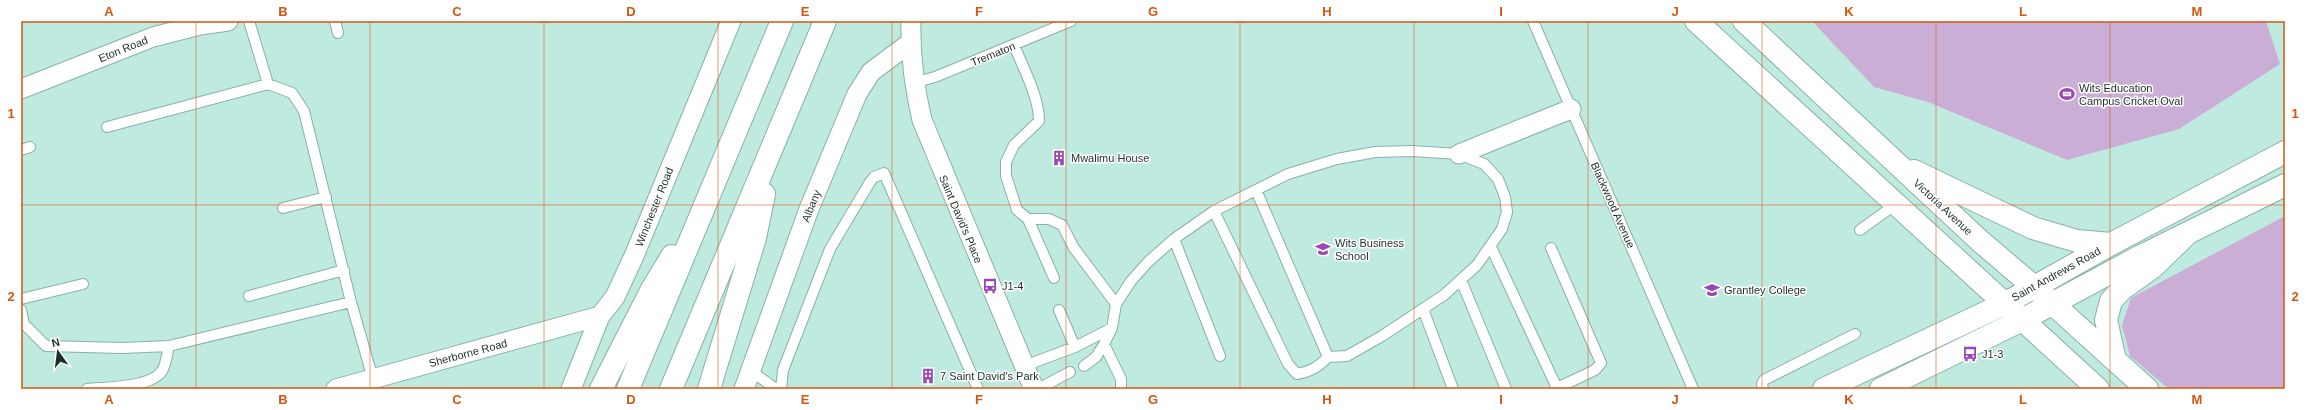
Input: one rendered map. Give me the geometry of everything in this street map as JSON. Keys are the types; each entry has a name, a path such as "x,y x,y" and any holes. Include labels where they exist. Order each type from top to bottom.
{"main road":[{"path":"628,389 782,21"},
{"path":"671,389 769,159 825,21"},
{"path":"1696,21 2098,389"},
{"name":"Victoria Avenue","path":"1744,21 1794,66 1891,160 2147,389"},
{"name":"Saint Andrews Road","path":"1824,389 2004,304 2033,286 2285,152"},
{"path":"709,389 755,238 762,210 769,159"},
{"path":"1891,160 2033,228 2077,241 2111,244"},
{"path":"1881,389 2022,320 2139,257 2185,236 2285,185"},
{"path":"601,389 651,291 672,256 701,215"},
{"path":"2115,360 2106,320 2111,301 2122,289 2153,267 2185,236"}],"street":[{"name":"Eton Road","path":"21,90 153,37 180,29 228,21"},
{"name":"Winchester Road","path":"571,389 600,316 623,282 731,21"},
{"name":"Saint David's Place","path":"911,21 910,44 913,83 922,120 933,152 1034,389"},
{"name":"Albany","path":"744,389 809,209 858,94 871,72 910,44"},
{"path":"1459,154 1571,109"},
{"name":"Sherborne Road","path":"336,389 600,316"}],"lane":[{"path":"249,21 268,84"},
{"path":"335,21 338,33"},
{"name":"Trematon","path":"913,83 935,77 1071,21"},
{"name":"Blackwood Avenue","path":"1533,21 1693,389"},
{"path":"1014,45 1039,112 1039,121 1014,145 1006,162 1006,176 1017,210 1028,219 1054,278"},
{"path":"107,127 268,84 292,93 304,111 373,379"},
{"path":"1084,366 1096,357 1104,344 1112,328 1116,304 1148,262 1174,239 1214,211 1288,174 1337,159 1375,152 1411,151 1459,154 1484,164 1498,179 1505,197 1507,212 1502,229 1478,265 1444,295 1347,356 1328,357 1320,365 1303,373 1297,374 1288,364 1214,211"},
{"path":"780,389 783,370 830,249 870,182 874,177 884,174 978,389"},
{"path":"1256,190 1328,357"},
{"path":"283,208 326,197"},
{"path":"1860,230 1896,204"},
{"path":"1028,219 1049,219 1062,225 1074,248 1116,304"},
{"path":"1174,239 1220,356"},
{"path":"1491,247 1556,388 1595,370 1602,363 1551,248"},
{"path":"249,296 344,270"},
{"path":"1461,280 1506,389"},
{"path":"21,299 83,284"},
{"path":"21,310 24,324 46,346 122,348 169,346 352,302"},
{"path":"1423,309 1453,389"},
{"path":"1058,310 1075,347"},
{"path":"1024,366 1075,347 1112,328"},
{"path":"1763,389 1762,384 1764,380 1856,334"},
{"path":"1104,344 1121,379 1121,389"},
{"path":"87,389 142,383 155,378 163,369 169,346"},
{"path":"751,371 776,389"},
{"path":"1038,389 1070,372"}],"shaded area":[{"name":"Wits Education Campus Cricket Oval","path":"1812,21 2266,21 2280,64 2179,129 2067,160 1928,102 1874,87"},
{"path":"2285,216 2285,389 2169,389 2130,356 2122,325 2131,298"}],"place":[{"name":"Wits Education Campus Cricket Oval","path":"2067,94"},
{"name":"Mwalimu House","path":"1059,158"},
{"name":"Wits Business School","path":"1323,249"},
{"name":"J1-4","path":"990,286"},
{"name":"Grantley College","path":"1712,290"},
{"name":"J1-3","path":"1970,354"},
{"name":"7 Saint David's Park","path":"928,376"}]}
